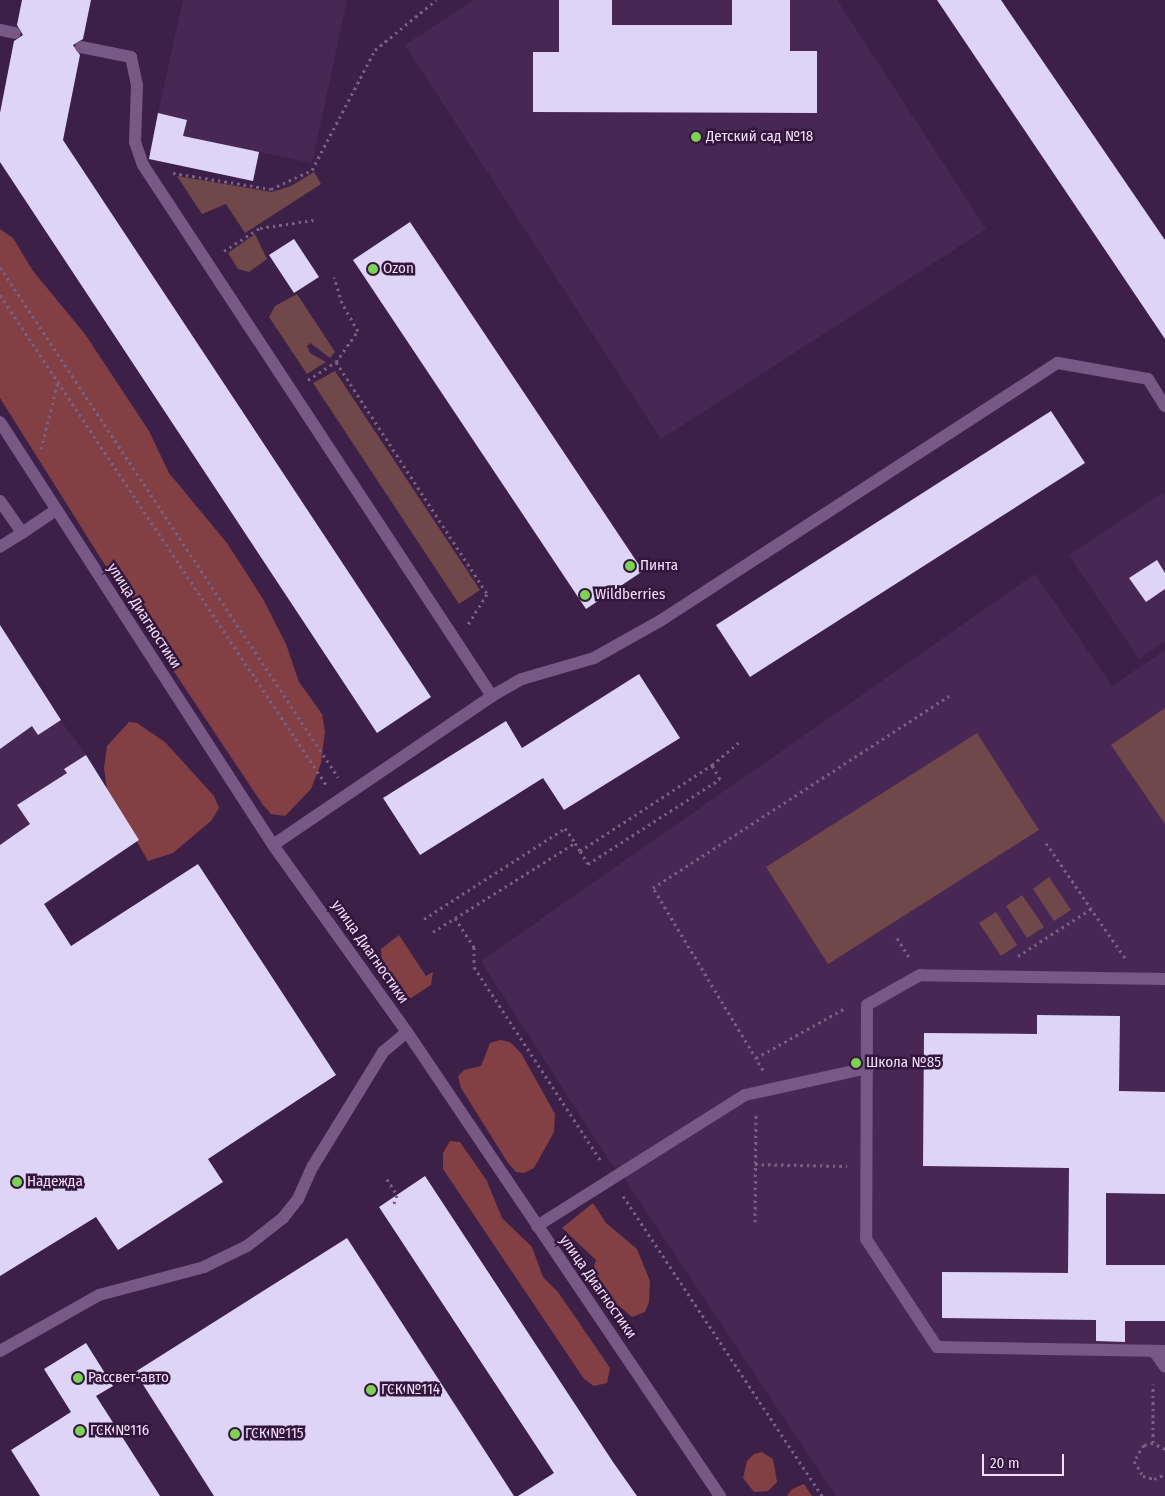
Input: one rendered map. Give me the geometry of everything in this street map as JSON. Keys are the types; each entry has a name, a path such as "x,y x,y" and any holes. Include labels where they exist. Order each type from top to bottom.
{"street":[{"path":"0,30 16,33"},
{"path":"81,47 131,57 137,85 135,142 148,172 492,696"},
{"path":"273,845 350,795 492,696 522,679 594,658 660,622 1058,363 1148,379 1165,406"},
{"name":"улица Диагностики","path":"0,422 273,845 407,1032 720,1496"},
{"path":"0,501 22,533"},
{"path":"0,547 56,510"},
{"path":"1165,979 920,975 867,1006 866,1166 866,1239 936,1347 1159,1351 1165,1367"},
{"path":"0,1351 99,1295 204,1267 247,1246 283,1218 298,1200 313,1166 383,1052 407,1032"},
{"path":"537,1226 613,1180 745,1095 868,1068"}],"path":[{"path":"148,172 176,173 259,189 281,187 295,180 316,164 374,50 436,0"},
{"path":"206,262 260,228 313,220"},
{"path":"0,267 350,795"},
{"path":"291,391 336,362 358,331 342,303 334,277"},
{"path":"0,295 338,803"},
{"path":"336,362 487,594 457,644"},
{"path":"35,477 58,382"},
{"path":"773,1088 652,888 949,696"},
{"path":"580,851 712,765 742,740"},
{"path":"424,919 565,828 588,864 720,779 712,765"},
{"path":"433,932 575,843"},
{"path":"1046,843 1138,978"},
{"path":"988,976 1091,909"},
{"path":"455,918 474,947 474,967 822,1496"},
{"path":"756,1058 854,1003 867,1006"},
{"path":"755,1222 756,1092"},
{"path":"755,1164 866,1166"},
{"path":"387,1179 396,1195 393,1206"},
{"path":"1153,1444 1159,1351"},
{"path":"1165,1449 1153,1444 1139,1450 1135,1466 1148,1479 1165,1474"}],"shaded area":[{"path":"183,0 347,0 312,163 260,152 253,181 148,159"},
{"name":"Детский сад №18","path":"474,0 837,0 986,229 661,439 405,45"},
{"path":"314,172 321,184 245,233 226,204 202,214 177,176 272,192 291,186"},
{"path":"0,229 13,238 33,271 85,334 149,431 169,473 227,543 263,599 286,644 299,682 322,714 325,731 321,763 311,789 285,816 271,814 263,805 139,619 0,398"},
{"path":"255,234 267,259 249,272 238,269 228,253"},
{"path":"297,294 335,352 330,358 310,343 307,346 310,353 326,362 307,374 269,317 275,306"},
{"path":"335,371 480,590 459,604 313,383"},
{"path":"1162,493 1165,497 1165,641 1139,659 1069,555"},
{"name":"Школа №85","path":"1035,574 1112,686 1165,650 1165,1496 836,1496 622,1175 612,1165 481,961"},
{"path":"0,638 86,755 139,840 0,936"},
{"path":"1165,708 1165,824 1111,745"},
{"path":"129,722 137,723 165,742 214,796 219,808 211,821 173,853 148,861 107,790 104,768 107,746"},
{"path":"977,733 1039,830 828,964 766,867"},
{"path":"1049,877 1071,910 1054,921 1033,889"},
{"path":"1022,895 1044,927 1027,938 1006,906"},
{"path":"996,912 1017,945 1001,956 979,923"},
{"path":"399,935 426,976 433,972 431,985 411,998 399,992 382,970 381,949"},
{"path":"500,1040 510,1042 521,1053 555,1114 554,1132 534,1168 524,1173 516,1172 508,1163 461,1088 458,1076 464,1070 481,1066 490,1043"},
{"path":"450,1141 460,1142 487,1181 502,1218 532,1247 543,1277 558,1292 610,1368 607,1383 594,1386 584,1379 443,1169 443,1153"},
{"path":"593,1203 606,1223 637,1249 650,1281 649,1302 645,1312 632,1317 594,1285 590,1279 596,1260 562,1228"},
{"path":"762,1452 773,1459 777,1482 768,1491 754,1492 743,1478 747,1461 754,1454"},
{"path":"804,1484 812,1496 787,1496 792,1489"}],"building":[{"path":"22,0 91,0 83,39 73,45 80,55 63,140 431,697 377,733 0,162 0,113 14,41 23,35 17,25"},
{"path":"559,0 612,0 612,25 732,25 732,0 790,0 790,51 817,51 817,113 533,112 533,52 559,52"},
{"path":"937,0 1001,0 1165,240 1165,339"},
{"path":"158,113 187,120 183,136 259,152 253,181 149,159"},
{"path":"410,222 643,571 586,609 353,260"},
{"path":"294,239 319,277 294,293 269,255"},
{"path":"1051,411 1085,463 750,677 716,625"},
{"path":"1157,560 1165,573 1165,589 1146,602 1129,578"},
{"path":"0,625 61,720 38,735 32,726 0,749"},
{"path":"639,674 680,738 564,810 543,778 420,855 383,798 506,721 522,748"},
{"path":"86,755 139,840 44,904 71,946 198,864 336,1075 208,1159 223,1182 118,1250 96,1217 0,1276 0,845 30,824 17,805 67,773 64,769"},
{"path":"1037,1015 1120,1016 1119,1091 1165,1092 1165,1194 1106,1193 1106,1265 1165,1265 1165,1321 1125,1321 1125,1342 1096,1341 1096,1320 942,1318 942,1272 1068,1273 1069,1168 923,1166 924,1033 1037,1034"},
{"path":"425,1176 637,1496 518,1496 554,1473 379,1207"},
{"path":"347,1238 514,1496 214,1496 135,1372"},
{"name":"ГСК №116","path":"86,1343 113,1386 96,1396 160,1496 40,1496 11,1450 71,1412 44,1369"}],"place":[{"name":"Детский сад №18","path":"696,137"},
{"name":"Ozon","path":"373,269"},
{"name":"Пинта","path":"630,566"},
{"name":"Wildberries","path":"585,595"},
{"name":"Школа №85","path":"856,1063"},
{"name":"Надежда","path":"17,1182"},
{"name":"Рассвет-авто","path":"78,1378"},
{"name":"ГСК №114","path":"371,1390"},
{"name":"ГСК №116","path":"80,1431"},
{"name":"ГСК №115","path":"235,1434"}]}
